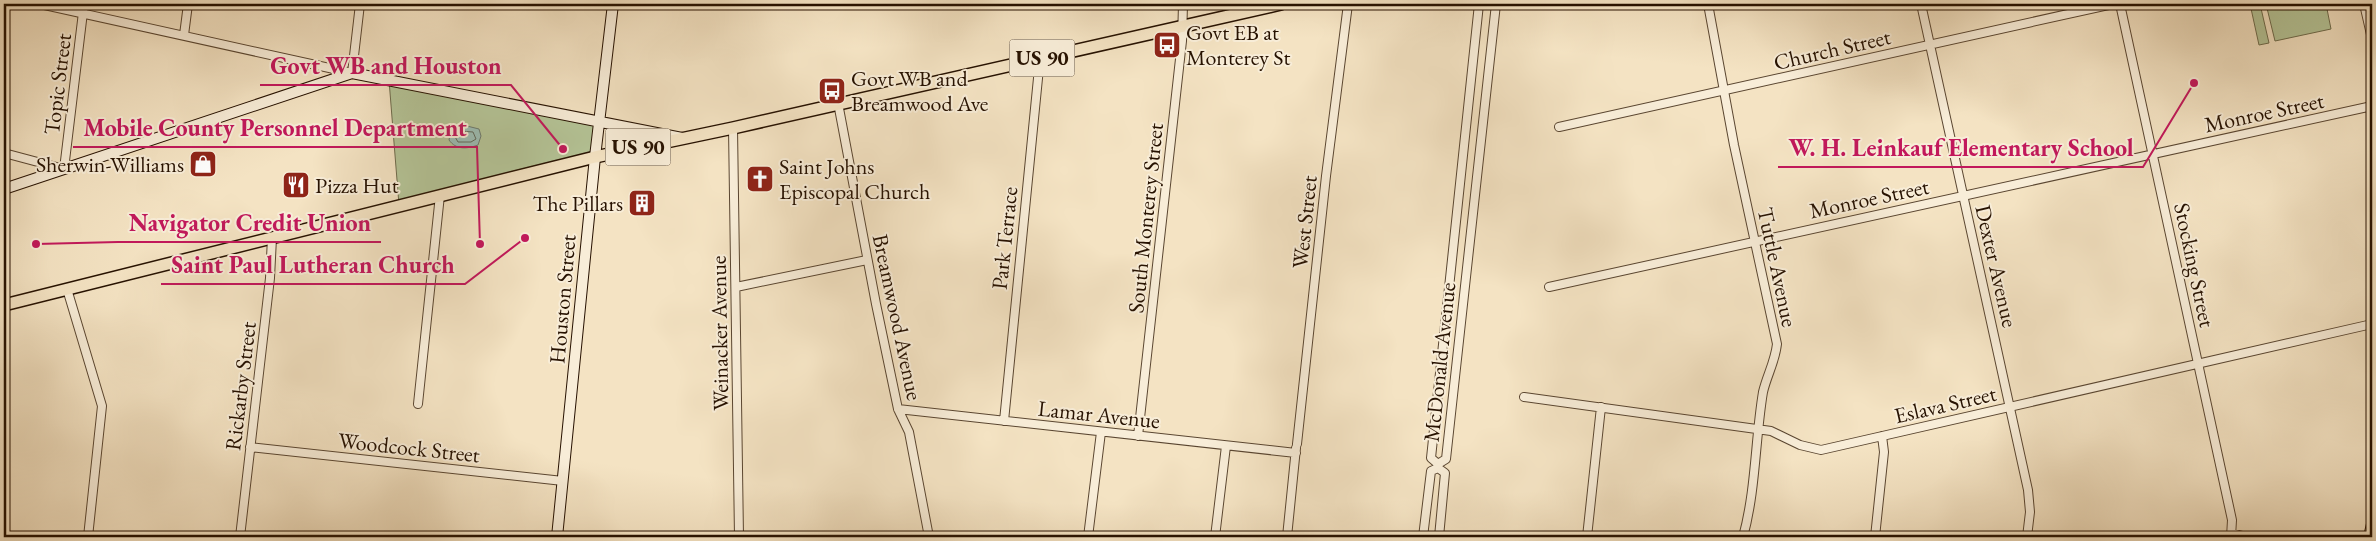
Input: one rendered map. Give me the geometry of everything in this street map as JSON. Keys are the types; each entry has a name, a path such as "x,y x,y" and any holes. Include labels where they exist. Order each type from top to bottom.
{"main road":[{"name":"US 90","path":"4,305 595,157 733,128 1281,4"}],"street":[{"path":"40,4 352,73 682,138"},
{"name":"Topic Street","path":"64,169 84,4"},
{"path":"184,35 188,4"},
{"path":"352,73 360,4"},
{"name":"Houston Street","path":"557,537 595,157 613,4"},
{"name":"South Monterey Street","path":"1138,436 1182,41 1183,4"},
{"name":"West Street","path":"1287,537 1326,176 1348,4"},
{"name":"McDonald Avenue","path":"1479,4 1431,458 1438,464 1446,459 1496,4"},
{"name":"Tuttle Avenue","path":"1708,4 1754,241 1777,344 1775,361 1763,392 1750,513 1743,537"},
{"name":"Dexter Avenue","path":"1921,4 2030,498 2026,537"},
{"name":"Church Street","path":"1559,127 2113,4"},
{"name":"Stocking Street","path":"2120,4 2232,520 2231,535"},
{"path":"2364,4 2372,39"},
{"name":"Park Terrace","path":"1004,421 1040,58"},
{"path":"4,189 352,73"},
{"name":"Breamwood Avenue","path":"838,104 867,260 898,409 909,432 929,537"},
{"name":"Monroe Street","path":"1549,287 2372,106"},
{"name":"Weinacker Avenue","path":"733,128 739,537"},
{"path":"4,153 64,169"},
{"path":"418,404 440,195"},
{"name":"Rickarby Street","path":"240,537 269,288 272,238"},
{"path":"736,287 867,260"},
{"path":"66,290 102,406 88,537"},
{"name":"Eslava Street","path":"1524,397 1771,431 1806,447 1821,450 2372,324"},
{"path":"1587,537 1601,407"},
{"name":"Lamar Avenue","path":"898,409 1226,446 1296,448"},
{"path":"1088,537 1101,432"},
{"path":"1874,537 1884,452 1882,436"},
{"path":"1216,537 1226,446"},
{"name":"Woodcock Street","path":"250,447 563,481"},
{"name":"McDonald Avenue","path":"1423,537 1431,471 1438,468 1445,473 1439,537"},
{"path":"2369,537 2372,524"},
{"path":"2231,535 2246,537"}],"green space":[{"path":"2250,4 2260,4 2269,43 2259,45"},
{"path":"2266,4 2326,4 2331,29 2275,41"},
{"path":"389,80 600,122 595,157 399,205"}],"water":[{"path":"467,126 479,129 481,136 478,145 462,148 455,146 449,140 451,130"}],"place":[{"name":"Govt EB at Monterey St","path":"1167,45"},
{"name":"W. H. Leinkauf Elementary School","path":"2194,83"},
{"name":"Govt WB and Breamwood Ave","path":"832,91"},
{"name":"Govt WB and Houston","path":"563,149"},
{"name":"Sherwin-Williams","path":"203,164"},
{"name":"Saint Johns Episcopal Church","path":"760,179"},
{"name":"Pizza Hut","path":"296,185"},
{"name":"The Pillars","path":"642,203"},
{"name":"Saint Paul Lutheran Church","path":"525,238"},
{"name":"Navigator Credit Union","path":"36,244"},
{"name":"Mobile County Personnel Department","path":"480,244"}]}
